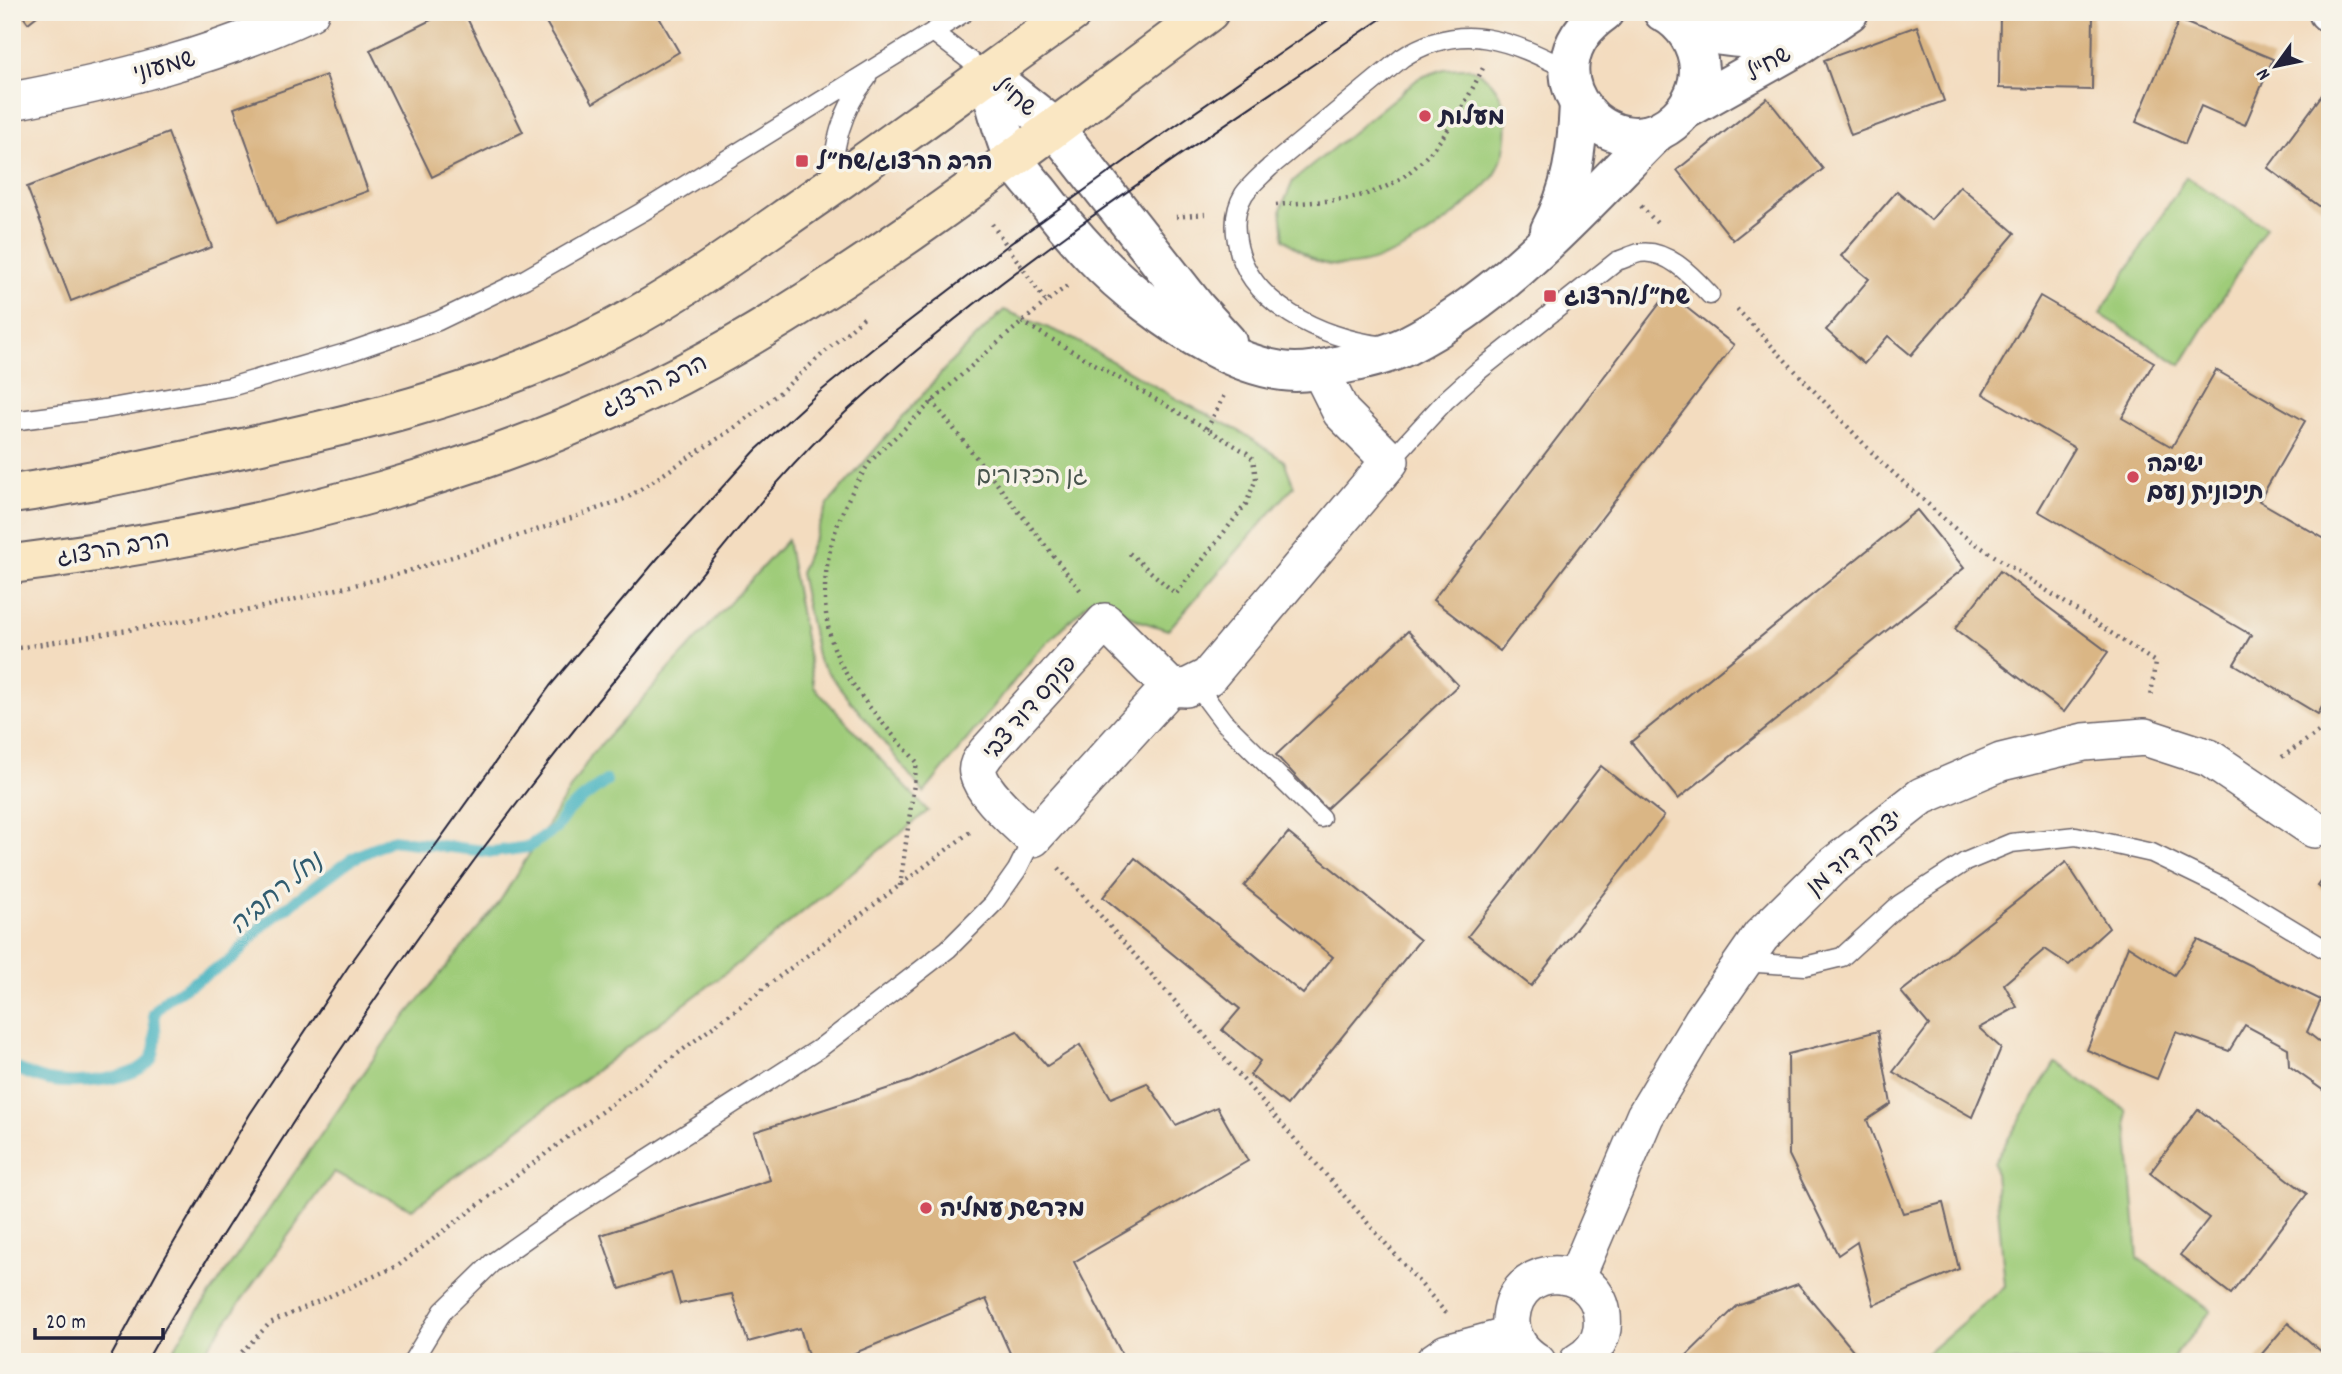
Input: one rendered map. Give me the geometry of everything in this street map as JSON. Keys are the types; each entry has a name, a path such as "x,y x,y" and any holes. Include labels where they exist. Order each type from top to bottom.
{"main road":[{"path":"12,494 236,450 365,420 457,395 538,364 662,302 830,188 1073,12"},
{"name":"הרב הרצוג","path":"12,564 137,545 303,511 428,477 529,442 658,385 733,346 817,295 1013,157 1209,12"}],"street":[{"name":"שמעוני","path":"12,101 133,74 202,55 270,31 310,12"},
{"name":"שח\"ל","path":"1538,251 1554,223 1572,175 1576,156 1571,52 1578,36 1590,22 1604,12"},
{"name":"שח\"ל","path":"987,74 1013,157 1097,263 1124,286 1197,338 1236,373 1320,370 1404,347 1473,304 1510,277 1672,120 1795,48 1847,12"},
{"name":"שח\"ל","path":"1673,20 1739,40 1776,36 1810,27 1847,12"},
{"path":"1574,87 1597,123 1622,134 1640,135 1672,120 1694,94 1699,68 1693,43 1673,20"},
{"name":"שח\"ל","path":"987,74 1054,127 1197,309 1236,373"},
{"path":"1045,851 1183,686 1208,677 1390,461 1341,412 1320,370"},
{"path":"1105,622 1183,686"},
{"name":"פנקס דוד צבי","path":"1045,851 992,797 978,772 979,762 1105,622"},
{"name":"יצחק דוד מן","path":"1576,1278 1646,1116 1702,1021 1742,962 1761,936 1830,868 1922,796 2001,762 2084,742 2145,737 2209,758 2314,829"},
{"path":"1529,1355 1511,1319 1514,1303 1522,1289 1544,1276 1560,1274 1576,1278 1592,1290 1600,1303 1603,1319 1601,1335 1591,1358"},
{"path":"1434,1362 1447,1353 1475,1346 1529,1355"}],"lane":[{"path":"12,421 105,409 230,387 349,352 438,321 525,279 642,212 965,12"},
{"path":"933,32 987,74"},
{"path":"1404,347 1358,342 1335,335 1309,324 1271,298 1255,282 1243,264 1238,247 1235,228 1243,195 1270,167 1402,58 1424,45 1450,38 1482,37 1513,44 1574,87"},
{"path":"830,188 837,135 844,113 873,70"},
{"path":"1390,461 1476,373 1617,261 1640,253 1653,253 1688,273 1710,295"},
{"path":"1183,686 1321,818"},
{"path":"1742,962 1805,966 1842,957 1900,904 1965,862 2011,844 2076,836 2152,853 2224,888 2330,952"},
{"path":"412,1362 443,1311 492,1264 560,1215 820,1048 948,949 993,904 1017,870 1045,851"}],"path":[{"path":"1269,206 1363,195 1390,184 1425,160 1462,109 1488,57"},
{"path":"1641,206 1660,226"},
{"path":"900,886 917,762 889,731 846,674 831,639 824,594 827,558 840,514 867,466 932,401 1045,302"},
{"path":"1736,307 1878,460 1961,534 2155,662 2145,737"},
{"path":"12,649 250,610 396,575 627,498 737,426 779,393 871,310"},
{"path":"1022,322 1207,429 1253,459 1256,479 1246,504 1176,594 1128,552"},
{"path":"1207,429 1236,373"},
{"path":"932,401 1105,622"},
{"path":"2244,782 2330,723"},
{"path":"232,1362 270,1324 399,1265 976,828"},
{"path":"1045,851 1475,1346"}],"green space":[{"path":"1444,69 1475,70 1497,90 1503,102 1506,116 1505,145 1496,173 1488,183 1430,233 1390,255 1370,262 1350,265 1324,264 1305,255 1284,239 1281,209 1293,181 1419,78"},
{"path":"2186,177 2266,227 2181,365 2100,314"},
{"name":"גן הכדורים","path":"1004,310 1068,336 1179,400 1243,433 1284,461 1294,486 1168,630 1140,621 1094,597 1035,655 924,793 818,660 800,573 828,504 949,364"},
{"path":"787,540 814,687 928,811 743,960 412,1209 334,1172 197,1362 167,1362 184,1332 388,1038 498,904 592,754"},
{"path":"2055,1063 2126,1110 2138,1258 2211,1311 2170,1362 1917,1362 2005,1286 1994,1162"}],"building":[{"path":"20,12 42,12 28,23"},
{"path":"447,12 464,12 523,132 432,177 370,50"},
{"path":"540,12 656,12 679,52 593,103"},
{"path":"2000,12 2093,12 2092,90 1999,88"},
{"path":"2179,20 2273,59 2245,125 2201,106 2185,144 2136,122"},
{"path":"1917,26 1944,101 1851,135 1824,60"},
{"path":"326,75 368,191 276,224 234,108"},
{"path":"2322,95 2330,101 2330,214 2268,168"},
{"path":"1767,98 1823,169 1733,240 1677,170"},
{"path":"168,133 212,247 71,301 27,187"},
{"path":"1960,186 2015,233 1911,355 1888,336 1864,364 1826,330 1869,279 1841,256 1897,191 1931,220"},
{"path":"1668,293 1734,345 1500,651 1433,600"},
{"path":"2040,296 2154,362 2122,418 2172,447 2216,370 2305,421 2259,501 2330,542 2330,693 2318,714 2234,664 2251,635 2038,511 2075,448 1983,394"},
{"path":"1917,510 1964,568 1678,799 1631,742"},
{"path":"2000,571 2108,652 2064,712 1955,629"},
{"path":"1408,631 1458,685 1326,809 1276,755"},
{"path":"1601,766 1664,816 1531,986 1468,936"},
{"path":"1288,833 1420,940 1287,1105 1250,1075 1260,1061 1222,1030 1240,1009 1103,897 1135,858 1303,994 1333,957 1244,886"},
{"path":"2066,862 2109,928 2069,965 2045,949 2004,984 2017,1007 1979,1028 2001,1048 1972,1117 1893,1072 1929,1025 1901,992"},
{"path":"2330,870 2330,895 2318,886"},
{"path":"2198,940 2321,1000 2307,1032 2330,1050 2330,1089 2327,1093 2289,1066 2288,1048 2245,1025 2229,1051 2176,1032 2157,1079 2087,1050 2128,946 2174,975"},
{"name":"מדרשת עמליה","path":"1017,1031 1047,1066 1080,1045 1111,1098 1147,1083 1176,1125 1217,1107 1248,1161 1074,1262 1126,1362 1014,1362 986,1299 833,1362 810,1362 800,1328 748,1342 732,1294 680,1304 671,1272 620,1289 601,1235 770,1180 754,1132 911,1081"},
{"path":"1878,1031 1891,1104 1867,1120 1903,1213 1943,1203 1959,1269 1874,1305 1857,1242 1838,1255 1789,1155 1788,1054"},
{"path":"2198,1109 2307,1194 2231,1294 2180,1255 2209,1218 2150,1173"},
{"path":"1798,1284 1863,1362 1682,1360 1737,1306"},
{"path":"2288,1323 2330,1359 2330,1362 2255,1362"}],"waterway":[{"name":"נחל רחביה","path":"12,1066 48,1080 59,1081 102,1080 131,1073 142,1067 153,1055 154,1013 168,998 232,959 263,925 350,860 391,840 493,852 528,847 555,829 568,810 606,781"}],"tram line":[{"path":"108,1362 160,1266 250,1114 348,967 550,686 658,558 756,450 816,395 875,347 1007,246 1340,12"},
{"path":"146,1362 193,1281 290,1127 440,907 546,765 798,460 849,409 978,301 1182,153 1391,12"}],"place":[{"name":"מעלות","path":"1425,116"},
{"name":"הרב הרצוג/שח״ל","path":"802,161"},
{"name":"שח״ל/הרצוג","path":"1550,296"},
{"name":"ישיבה תיכונית נעם","path":"2133,477"},
{"name":"מדרשת עמליה","path":"926,1208"}]}
